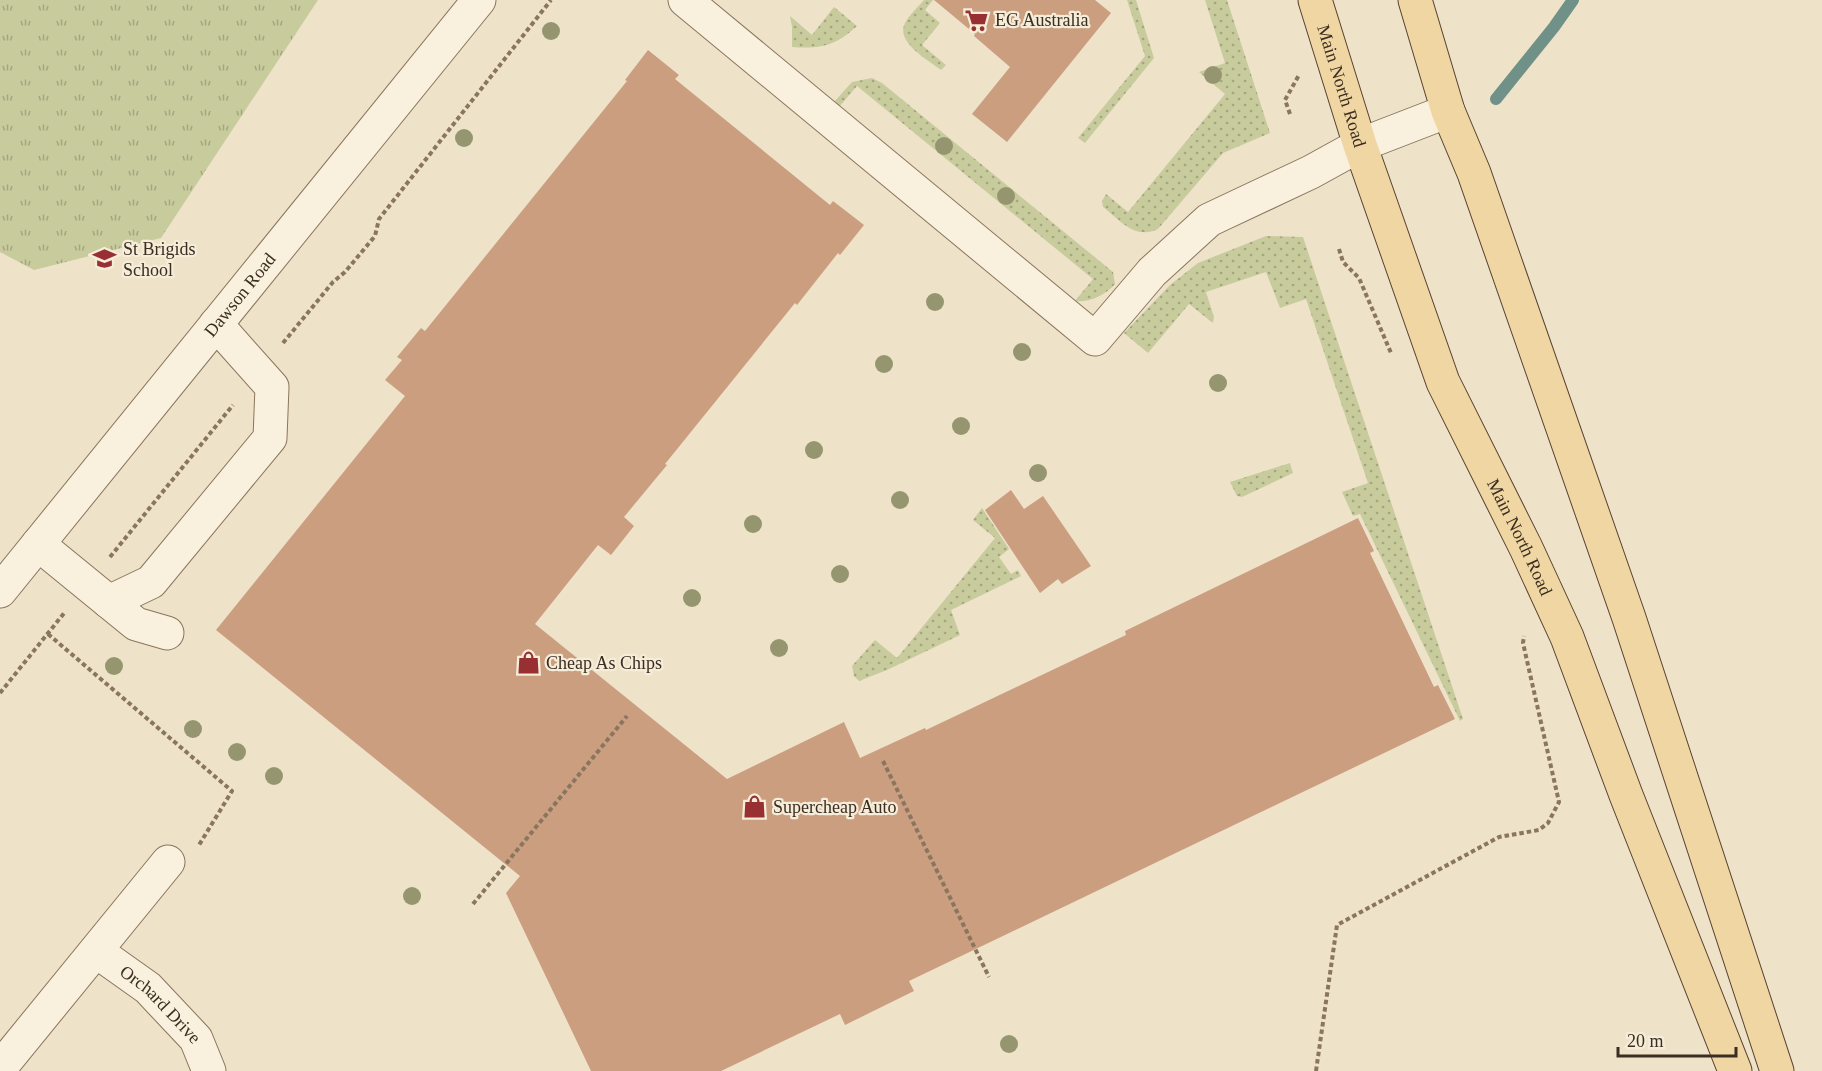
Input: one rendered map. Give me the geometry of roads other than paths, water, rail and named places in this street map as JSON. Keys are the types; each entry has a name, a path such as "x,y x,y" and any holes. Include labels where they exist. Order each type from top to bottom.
{"main road":[{"name":"Main North Road","path":"1315,0 1360,145 1443,382 1526,548 1567,637 1626,795 1735,1071"},
{"path":"1415,0 1448,111 1474,173 1625,607 1777,1071"}],"street":[{"name":"Dawson Road","path":"0,591 479,0"},
{"path":"685,0 1095,339 1152,272 1209,219 1311,172 1360,145 1448,111"},
{"path":"109,602 151,582 270,438 272,387 216,324"},
{"path":"38,544 136,624 167,633"},
{"path":"0,1068 168,862"},
{"name":"Orchard Drive","path":"96,951 148,988 196,1039 209,1071"}],"waterway":[{"path":"1496,99 1573,0"}],"place":[{"name":"EG Australia","path":"977,20"},
{"name":"St Brigids School","path":"105,259"},
{"name":"Cheap As Chips","path":"528,663"},
{"name":"Supercheap Auto","path":"755,807"}]}
